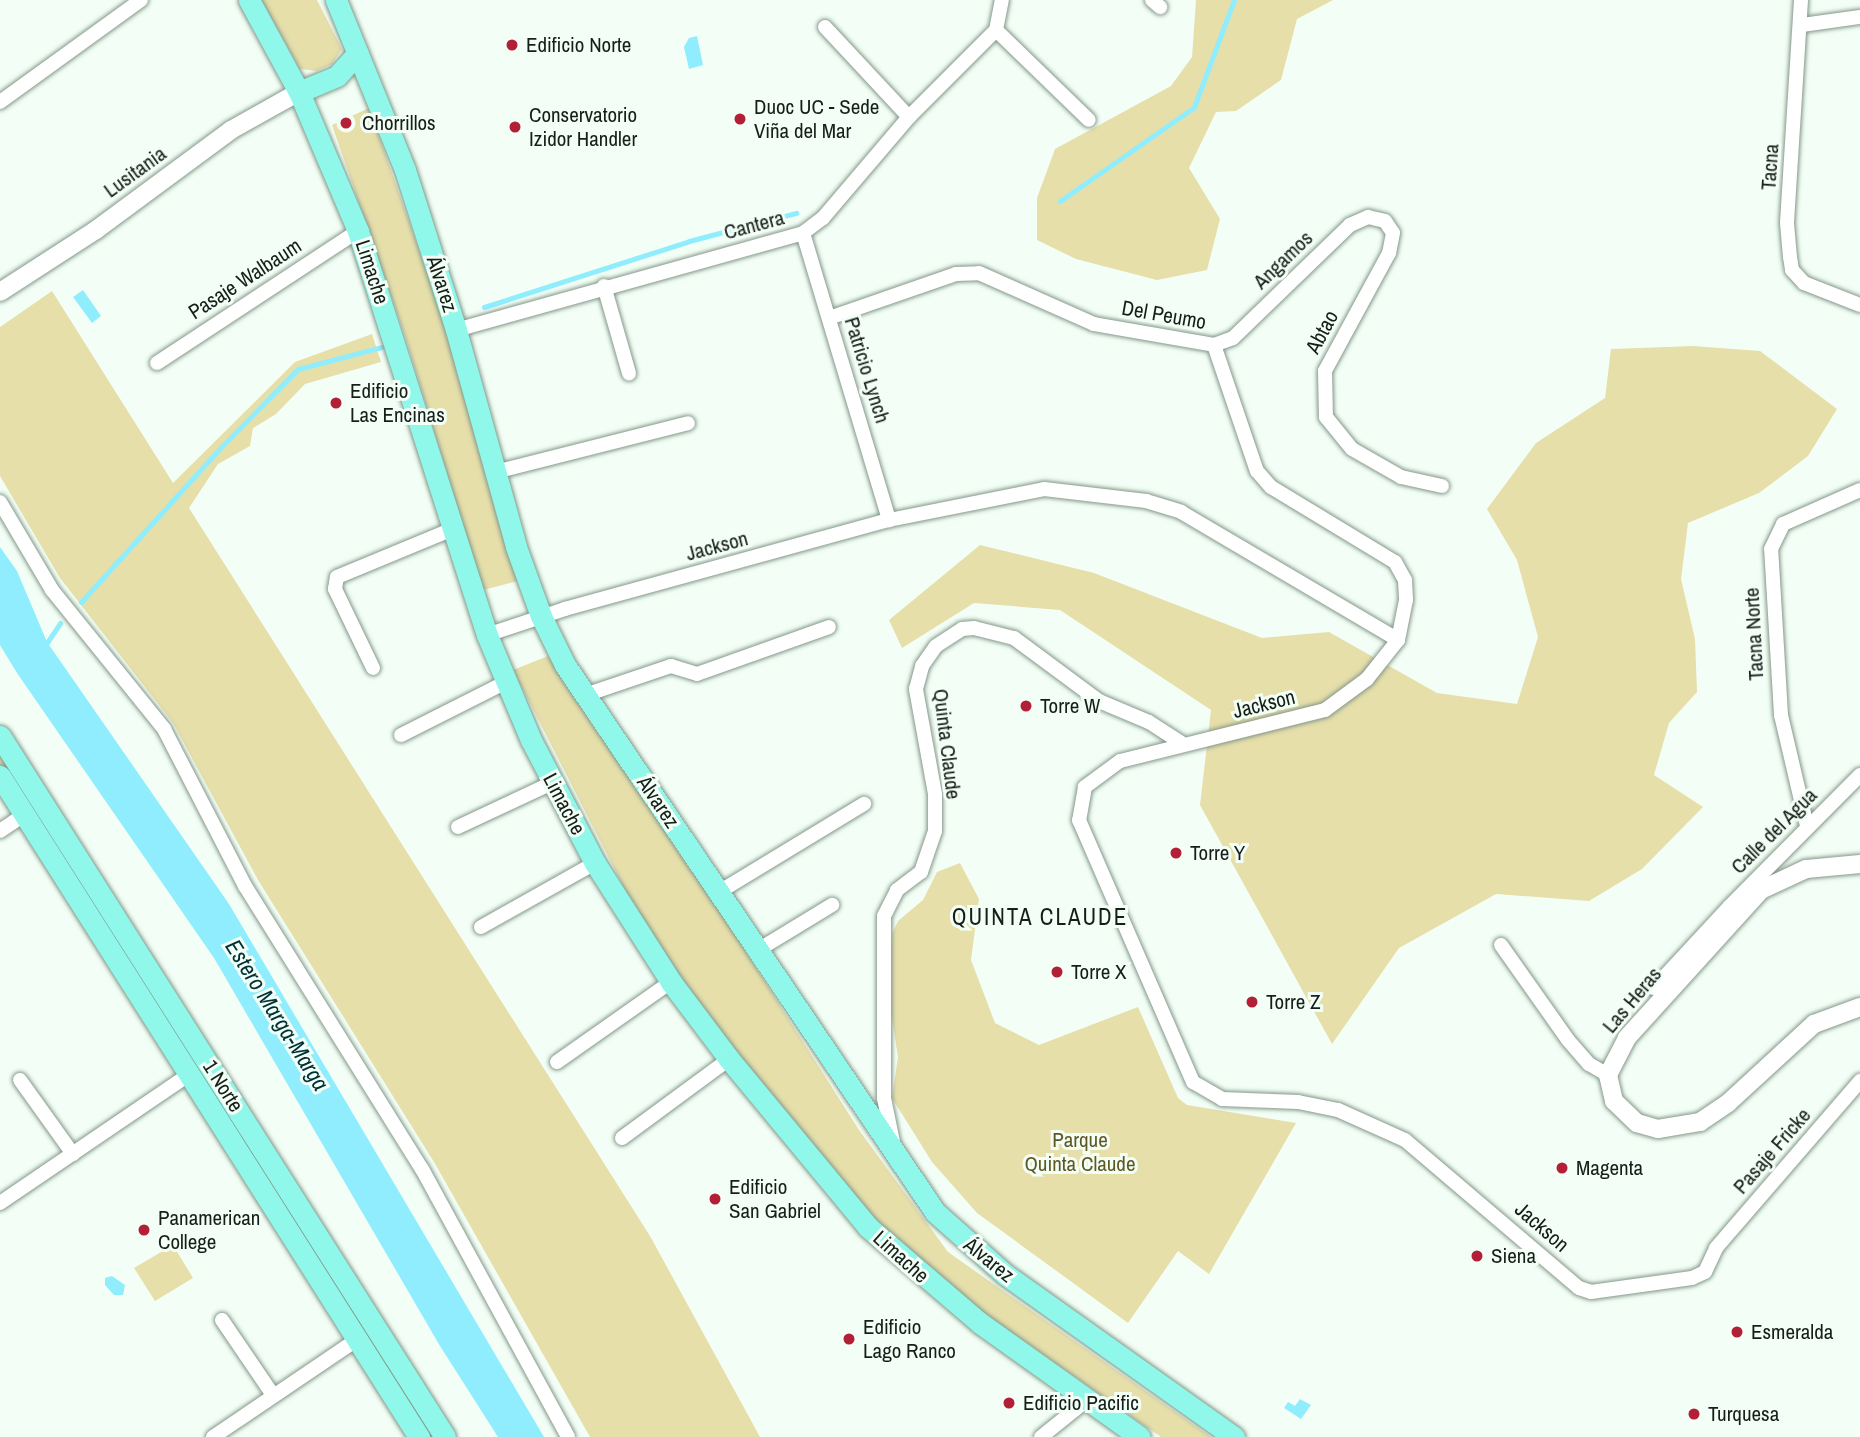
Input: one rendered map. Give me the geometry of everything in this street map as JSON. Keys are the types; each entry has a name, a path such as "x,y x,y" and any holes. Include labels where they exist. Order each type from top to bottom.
{"main road":[{"name":"Limache","path":"249,0 299,92 358,231 487,635 552,783 595,863 671,982 729,1059 877,1235 971,1316 1140,1437"},
{"name":"Álvarez","path":"336,0 405,170 456,330 495,472 541,616 585,695 935,1212 966,1243 1234,1437"},
{"path":"299,92 337,76 358,53"},
{"name":"1 Norte","path":"0,736 445,1437"},
{"name":"1 Norte","path":"0,776 419,1437"}],"street":[{"path":"0,102 142,0"},
{"path":"1002,0 996,30 1089,120"},
{"name":"Tacna","path":"1801,0 1802,25 1787,223 1792,270 1804,283 1855,303"},
{"path":"1802,25 1860,17"},
{"path":"825,27 909,117"},
{"name":"Cantera","path":"456,330 604,286 803,233 823,218 909,117 996,30"},
{"name":"Lusitania","path":"0,292 96,230 231,130 299,92"},
{"name":"Angamos","path":"1214,345 1233,338 1350,225 1368,217 1385,220"},
{"name":"Abtao","path":"1385,220 1392,233 1389,253 1325,371 1326,417 1352,449 1401,477 1443,486"},
{"name":"Pasaje Walbaum","path":"157,363 358,231"},
{"name":"Patricio Lynch","path":"803,233 889,520"},
{"name":"Del Peumo","path":"829,318 956,274 979,273 1094,324 1214,345 1257,471 1271,487 1395,562 1405,580 1406,600 1398,640"},
{"path":"604,286 629,373"},
{"path":"495,472 688,423"},
{"name":"Jackson","path":"487,635 541,616 889,520 1044,489 1146,501 1181,512 1398,640 1367,679 1325,710 1248,732 1181,743 1120,761 1097,774 1084,787 1079,820 1193,1082 1222,1099 1298,1102 1338,1110 1405,1140 1579,1288 1591,1292 1692,1278 1709,1268 1716,1248"},
{"name":"Tacna Norte","path":"1807,826 1780,705 1771,549 1783,524 1860,490"},
{"path":"0,502 52,590 164,729 246,886 422,1170 568,1437"},
{"path":"373,668 335,589 337,577 453,529"},
{"path":"585,695 671,666 698,674 829,627"},
{"name":"Quinta Claude","path":"896,1157 884,1098 884,916 897,890 921,872 934,831 935,794 916,689 922,666 936,646 961,629 990,630 1014,638 1099,701 1149,722 1181,743"},
{"path":"401,735 506,682"},
{"name":"Calle del Agua","path":"1730,914 1807,826 1860,775"},
{"path":"458,827 552,783"},
{"path":"719,892 864,804"},
{"path":"0,831 24,814"},
{"path":"481,927 595,863"},
{"name":"Las Heras","path":"1654,988 1730,914 1761,890 1786,877 1823,864 1860,864"},
{"path":"758,950 832,905"},
{"name":"Las Heras","path":"1608,1075 1627,1038 1730,914"},
{"path":"1502,945 1568,1040 1589,1064 1608,1075 1614,1101 1637,1123 1658,1129 1700,1122 1728,1104 1814,1024 1860,1007"},
{"path":"556,1062 671,982"},
{"path":"622,1138 729,1059"},
{"path":"0,1203 188,1075"},
{"path":"20,1080 73,1154"},
{"name":"Pasaje Fricke","path":"1716,1248 1860,1081"},
{"path":"222,1321 273,1395"},
{"path":"213,1437 358,1339"},
{"path":"1041,1437 1087,1400"}],"green space":[{"path":"261,0 317,0 342,49 332,64 317,71 300,69"},
{"path":"1196,0 1333,0 1297,19 1281,80 1236,111 1216,112 1189,168 1220,219 1207,270 1157,280 1076,259 1037,240 1037,198 1055,149 1171,86 1192,57"},
{"path":"369,108 446,327 518,581 483,590 405,336 332,125"},
{"path":"52,291 173,483 295,362 372,334 381,362 305,384 276,414 253,428 250,446 218,464 189,508 650,1236 760,1437 590,1437 434,1162 258,880 173,723 60,578 0,476 0,327"},
{"path":"1693,346 1760,351 1837,409 1808,456 1759,493 1688,523 1681,579 1695,639 1697,692 1669,723 1654,775 1703,807 1642,869 1589,901 1496,894 1399,948 1332,1044 1200,805 1211,710 1060,610 974,603 902,648 889,620 980,545 1094,573 1262,638 1329,632 1437,693 1517,704 1538,637 1517,560 1487,509 1536,443 1605,398 1611,349"},
{"path":"548,656 704,886 859,1130 948,1252 1211,1437 1161,1437 938,1281 880,1226 792,1124 660,958 513,670"},
{"path":"0,756 433,1437 428,1437 0,764"},
{"name":"Parque Quinta Claude","path":"960,863 979,899 971,960 995,1023 1039,1045 1138,1007 1178,1098 1187,1105 1296,1123 1209,1274 1178,1251 1128,1323 977,1213 932,1162 892,1098 898,1057 888,992 892,934 898,921 923,900 937,872"},
{"path":"173,1245 193,1278 155,1301 134,1268"}],"water":[{"path":"697,36 703,65 689,69 684,47 689,38"},
{"path":"83,290 101,316 92,323 73,297"},
{"name":"Estero Marga-Marga","path":"0,547 17,571 47,642 229,904 544,1437 498,1437 440,1346 214,958 17,673 0,645"},
{"path":"112,1276 125,1285 123,1295 114,1295 105,1285 105,1278"},
{"path":"1300,1399 1311,1405 1301,1419 1284,1408 1288,1402 1295,1406"}],"waterway":[{"path":"1060,201 1194,107 1234,0"},
{"path":"484,307 689,241 796,213"},
{"path":"81,602 220,448 298,369 382,347"},
{"path":"44,647 60,623"}],"place":[{"name":"Edificio Norte","path":"512,45"},
{"name":"Duoc UC - Sede Viña del Mar","path":"740,119"},
{"name":"Chorrillos","path":"346,123"},
{"name":"Conservatorio Izidor Handler","path":"515,127"},
{"name":"Edificio Las Encinas","path":"336,403"},
{"name":"Torre W","path":"1026,706"},
{"name":"Torre Y","path":"1176,853"},
{"name":"Torre X","path":"1057,972"},
{"name":"Torre Z","path":"1252,1002"},
{"name":"Magenta","path":"1562,1168"},
{"name":"Edificio San Gabriel","path":"715,1199"},
{"name":"Panamerican College","path":"144,1230"},
{"name":"Siena","path":"1477,1256"},
{"name":"Esmeralda","path":"1737,1332"},
{"name":"Edificio Lago Ranco","path":"849,1339"},
{"name":"Edificio Pacific","path":"1009,1403"},
{"name":"Turquesa","path":"1694,1414"}],"district":[{"name":"QUINTA CLAUDE","path":"1040,917"}]}
